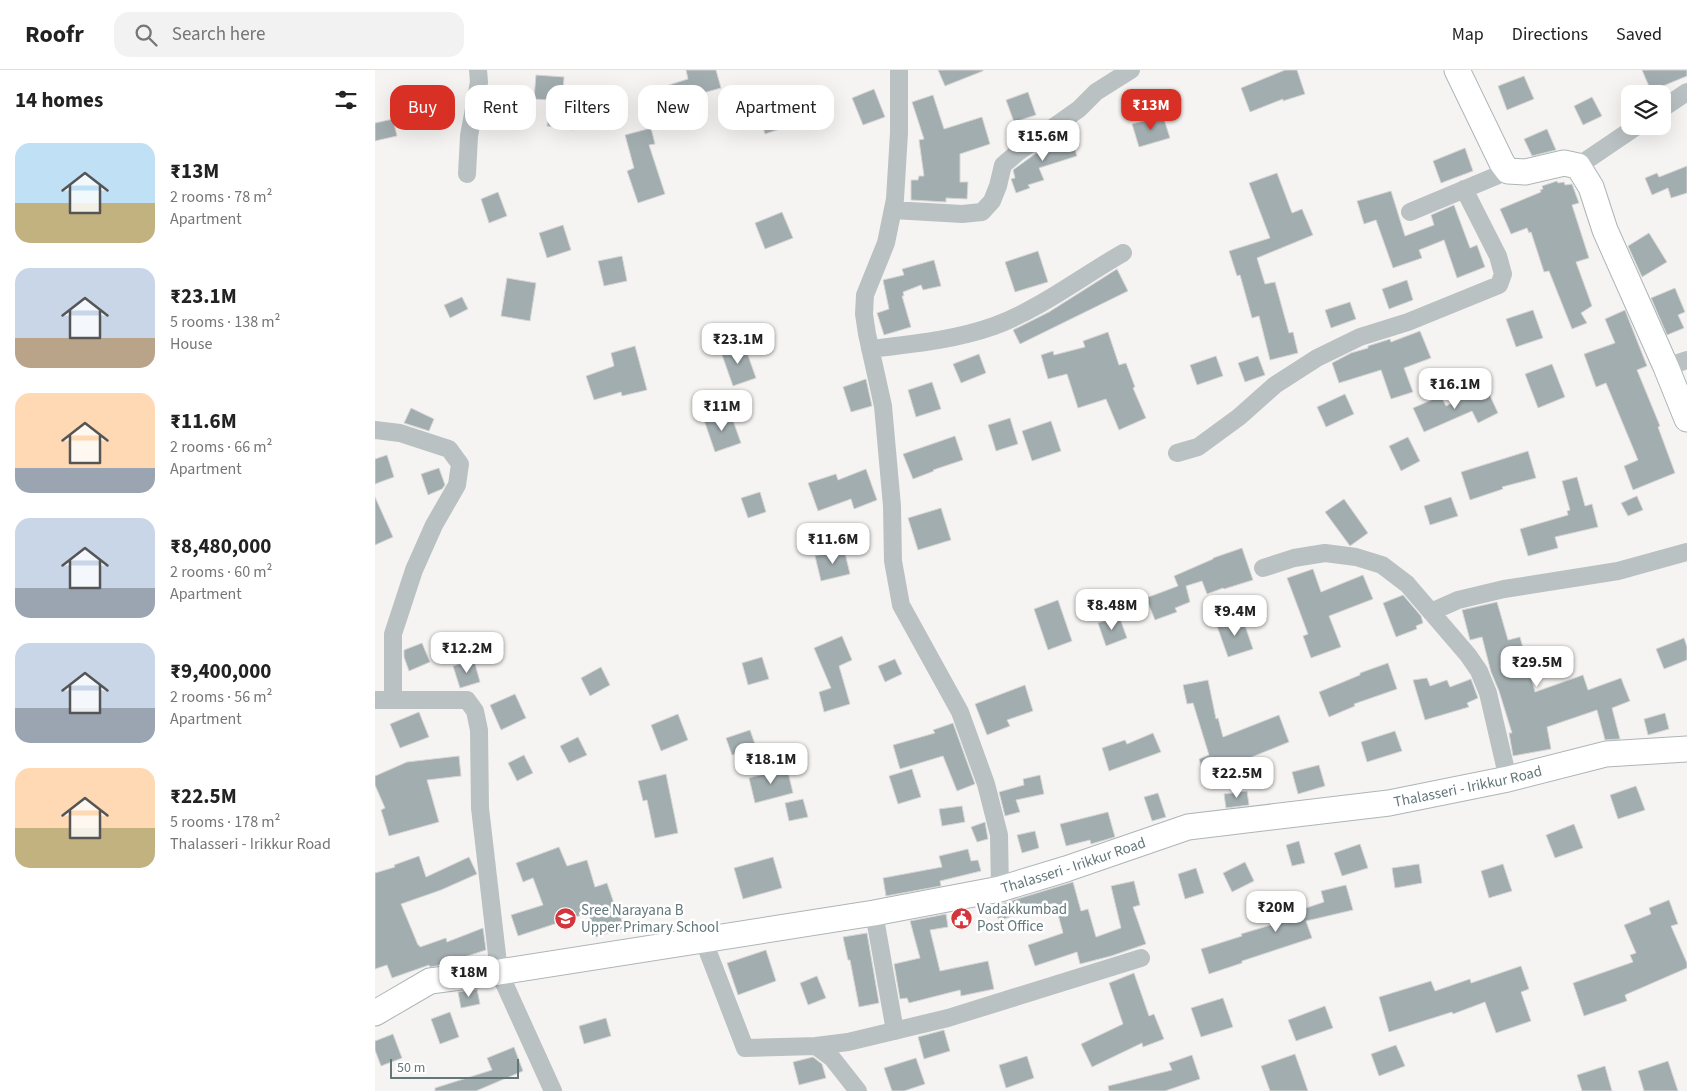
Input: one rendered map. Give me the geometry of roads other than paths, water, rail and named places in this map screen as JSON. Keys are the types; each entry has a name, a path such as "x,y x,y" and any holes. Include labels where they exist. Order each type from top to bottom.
{"main road":[{"path":"1457,70 1502,163 1508,171 1525,172 1564,163 1578,166 1591,187 1605,230 1677,363 1687,419"},
{"name":"Thalasseri - Irikkur Road","path":"375,1013 430,981 499,972 874,913 1000,889 1066,869 1188,827 1389,803 1508,779 1606,754 1687,749"}],"street":[{"path":"467,174 469,136 479,82 478,70"},
{"path":"899,70 899,133 895,199 886,243 865,295 865,314 883,406 892,506 893,561 901,605 960,712 986,784 999,835 1000,889"},
{"path":"893,210 962,214 982,212 992,201 1003,165 1079,109 1097,92 1131,70"},
{"path":"1671,103 1687,92"},
{"path":"1578,166 1624,135"},
{"path":"1410,212 1508,171"},
{"path":"1177,453 1197,447 1239,417 1275,385 1317,358 1360,336 1408,322 1499,285 1503,274 1498,256 1464,189"},
{"path":"871,349 964,335 994,326 1023,314 1123,252"},
{"path":"375,430 400,432 449,448 460,464 457,485 434,525 414,570 393,634 393,700"},
{"path":"1431,612 1458,600 1504,589 1618,571 1687,552"},
{"path":"1263,568 1294,558 1325,553 1382,565 1407,584 1468,654 1479,671 1487,693 1508,779"},
{"path":"375,700 467,700 475,711 479,730 480,808 499,972 553,1091"},
{"path":"874,913 895,1031"},
{"path":"703,939 745,1048 816,1046 848,1042 948,1018 1141,958"},
{"path":"816,1046 832,1058 858,1091"}],"place":[{"name":"Vadakkumbad Post Office","path":"961,918"},
{"name":"Sree Narayana B Upper Primary School","path":"565,919"}]}
